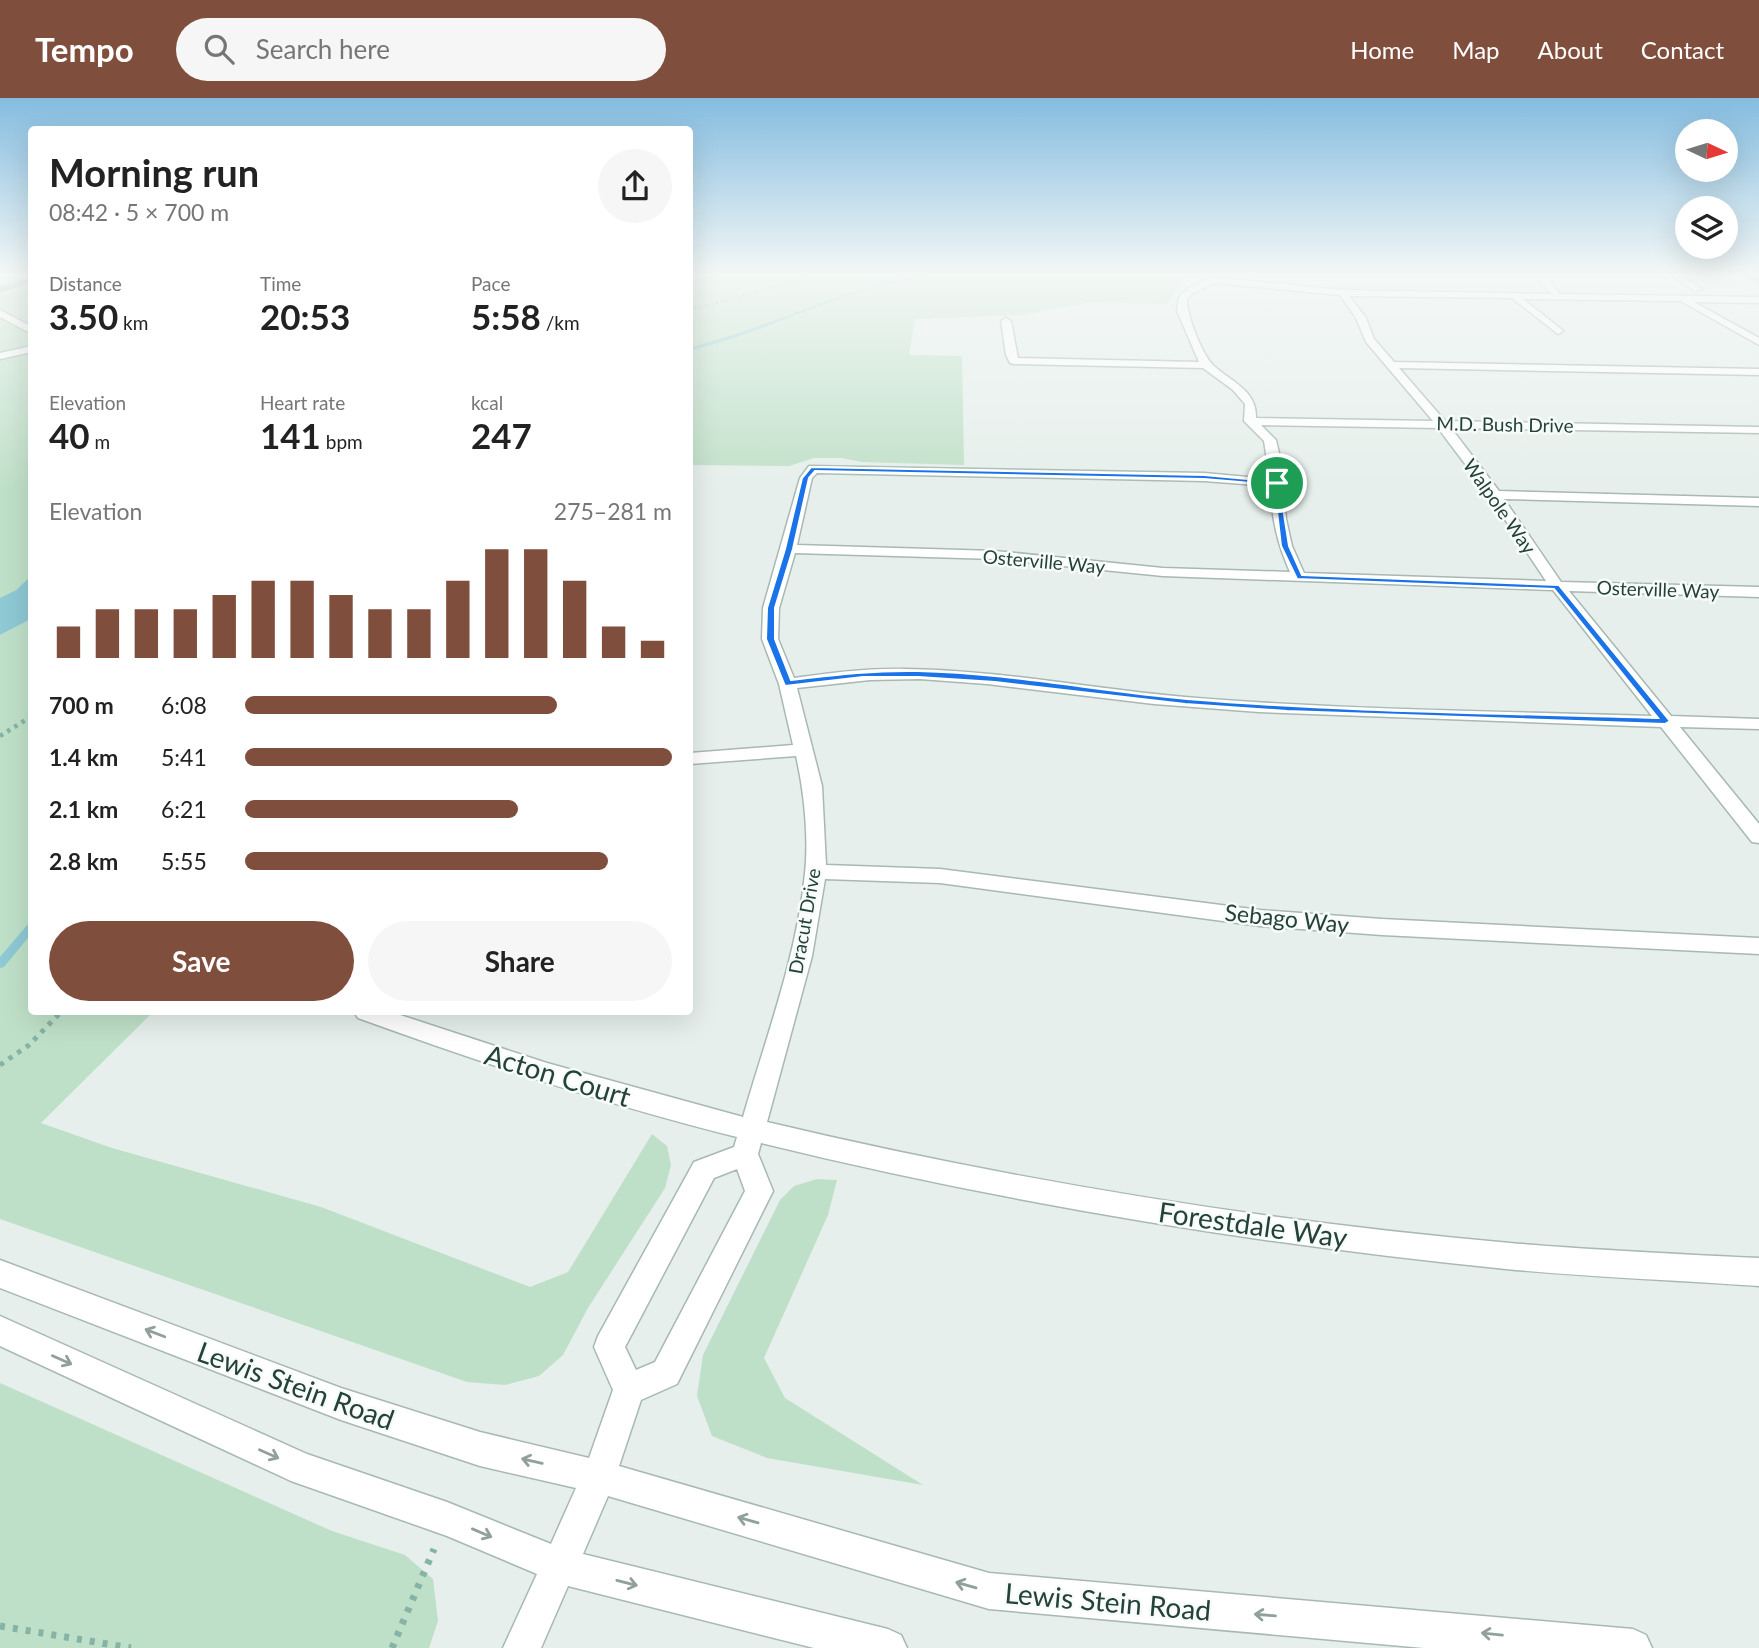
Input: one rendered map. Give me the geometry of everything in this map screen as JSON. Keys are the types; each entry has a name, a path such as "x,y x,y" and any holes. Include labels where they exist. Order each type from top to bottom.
{"street":[{"path":"1010,345 1014,361 1206,365"},
{"path":"1198,345 1206,365 1237,388 1251,404 1250,421 1270,440 1279,519 1285,546 1299,577"},
{"name":"Walpole Way","path":"1373,345 1440,422 1495,495 1557,586 1759,837"},
{"path":"0,356 28,350"},
{"path":"1390,365 1759,372"},
{"name":"M.D. Bush Drive","path":"1250,421 1440,422 1759,430"},
{"name":"Dracut Drive","path":"749,1143 801,956 816,872 812,786 788,684 770,639 771,608 806,478 813,469 1204,477 1277,483"},
{"path":"1495,495 1759,502"},
{"name":"Osterville Way","path":"789,549 995,555 1163,572 1299,577"},
{"name":"Walpole Way","path":"1299,577 1557,586"},
{"name":"Osterville Way","path":"1557,586 1759,592"},
{"path":"788,684 863,674 918,674 995,679 1185,701 1287,708 1759,724"},
{"path":"693,758 803,750"},
{"name":"Sebago Way","path":"816,872 940,876 1260,918 1759,946"},
{"name":"Acton Court","path":"374,1015 749,1143"},
{"path":"522,1648 599,1476 629,1389 609,1347 704,1170 749,1143 759,1191 666,1373 629,1389"},
{"name":"Forestdale Way","path":"749,1143 1262,1228 1510,1256 1759,1272"},
{"name":"Lewis Stein Road","path":"0,1274 341,1404 480,1449 599,1476 989,1591 1633,1648"},
{"path":"0,1331 303,1469 447,1519 561,1566 888,1648"}],"path":[{"path":"0,736 28,718"},
{"path":"0,1065 29,1045 58,1015"},
{"path":"392,1648 447,1519"},
{"path":"0,1626 131,1648"}],"green space":[{"path":"0,345 28,345 28,579 16,590 0,598"},
{"path":"693,345 911,345 909,355 962,356 964,465 814,458 789,466 693,465"},
{"path":"28,621 28,1015 150,1015 41,1123 112,1148 321,1207 530,1287 568,1272 652,1134 667,1146 671,1165 665,1188 588,1308 563,1355 539,1376 505,1385 467,1382 0,1219 0,635"},
{"path":"817,1179 837,1180 828,1215 764,1358 785,1398 923,1485 767,1458 712,1436 697,1396 703,1355 780,1200 794,1186"},
{"path":"0,1383 332,1531 405,1555 433,1579 438,1621 429,1648 0,1648"}],"water":[{"path":"28,579 28,621 0,635 0,598 16,590"}],"waterway":[{"path":"693,348 702,345"},
{"path":"0,964 28,931"}],"route":[{"path":"813,469 1204,477 1277,483 1279,519 1285,546 1299,577 1557,586 1665,721 1287,708 1185,701 995,679 918,674 863,674 788,684 770,639 771,608 806,478 813,469"}]}
